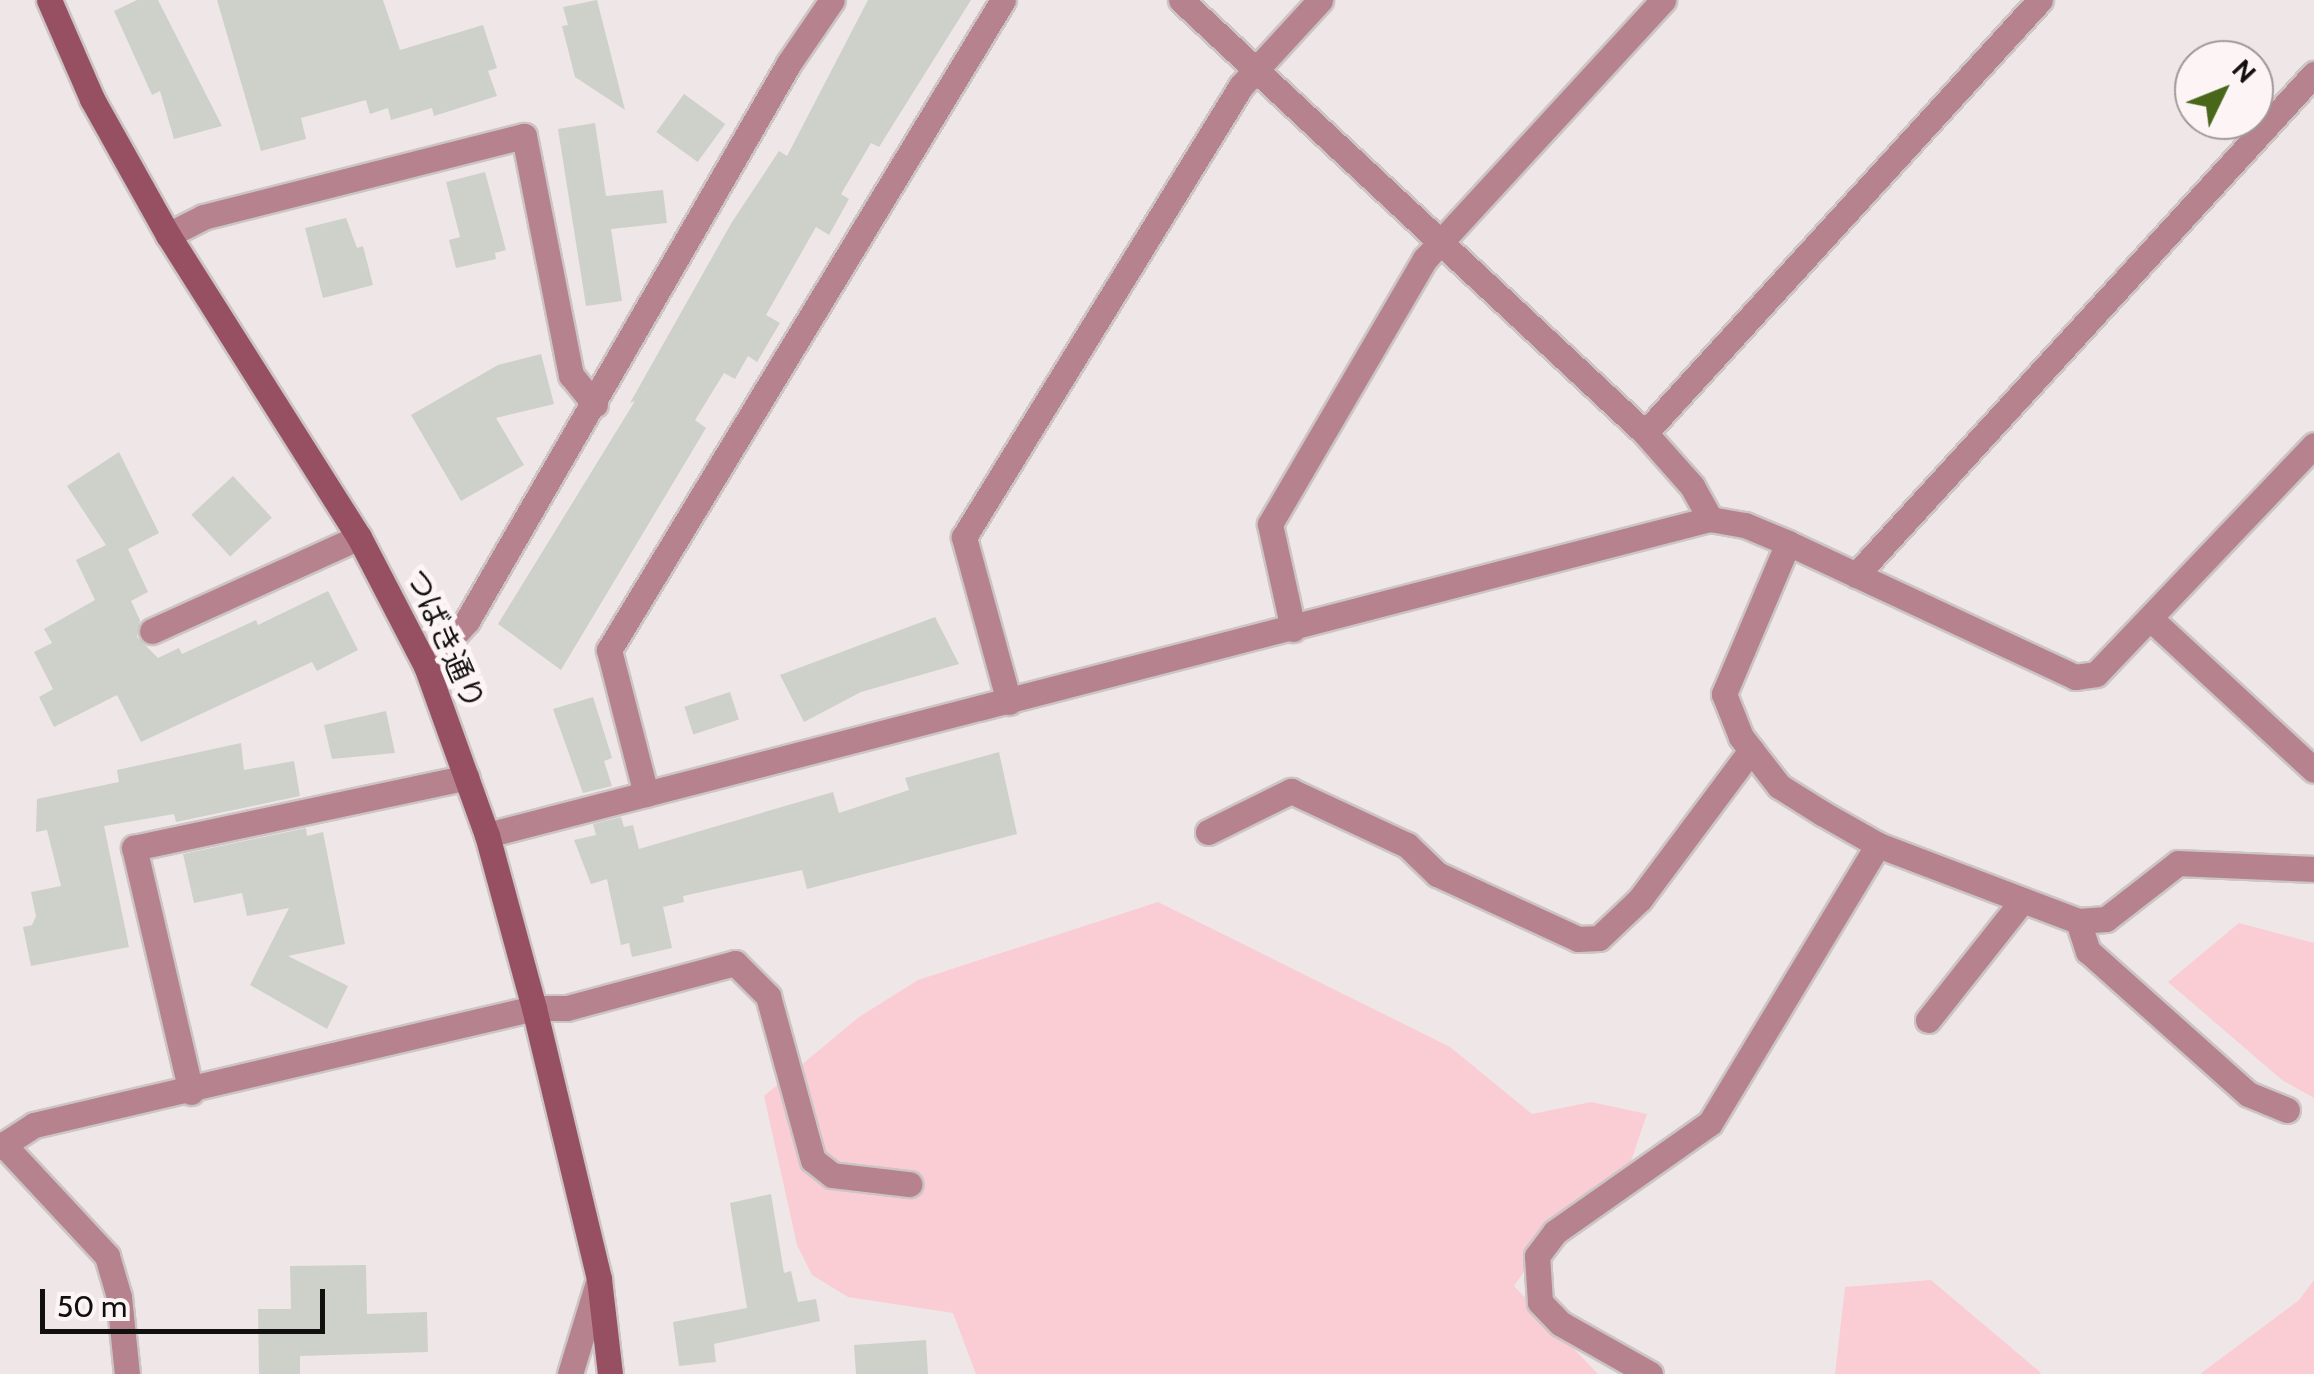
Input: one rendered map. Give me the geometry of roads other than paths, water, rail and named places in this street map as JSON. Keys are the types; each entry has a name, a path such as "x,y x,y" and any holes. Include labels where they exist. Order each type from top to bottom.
{"main road":[{"name":"つばき通り","path":"49,0 92,99 168,235 360,537 426,666 487,834 534,1008 599,1279 610,1374"}],"street":[{"path":"426,666 466,622 789,64 832,0"},
{"path":"646,794 609,650 1003,0"},
{"path":"1181,0 1444,240 1644,434 1692,486 1710,519"},
{"path":"1009,702 964,537 1257,68 1320,0"},
{"path":"1292,629 1270,524 1426,260 1663,0"},
{"path":"1644,434 2040,0"},
{"path":"1856,575 2314,74"},
{"path":"168,235 203,217 524,136 570,376 595,405"},
{"path":"487,834 1710,519 1788,543 2075,677 2096,674 2153,621 2314,446"},
{"path":"152,631 360,537"},
{"path":"1788,543 1724,694 1752,750 1779,786 1878,845 2078,921 2106,919 2178,863 2314,868"},
{"path":"2153,621 2314,770"},
{"path":"1208,832 1291,791 1407,845 1437,874 1578,940 1599,938 1640,899 1752,750"},
{"path":"191,1092 134,848 468,777"},
{"path":"1650,1374 1560,1324 1540,1302 1537,1256 1555,1232 1710,1124 1878,845"},
{"path":"1928,1020 2022,900"},
{"path":"2078,921 2088,951 2248,1094 2287,1110"},
{"path":"127,1374 120,1297 106,1256 2,1145 34,1125 191,1092 534,1008 567,1008 735,963 768,996 814,1160 832,1175 909,1184"},
{"path":"570,1374 599,1279"}]}
